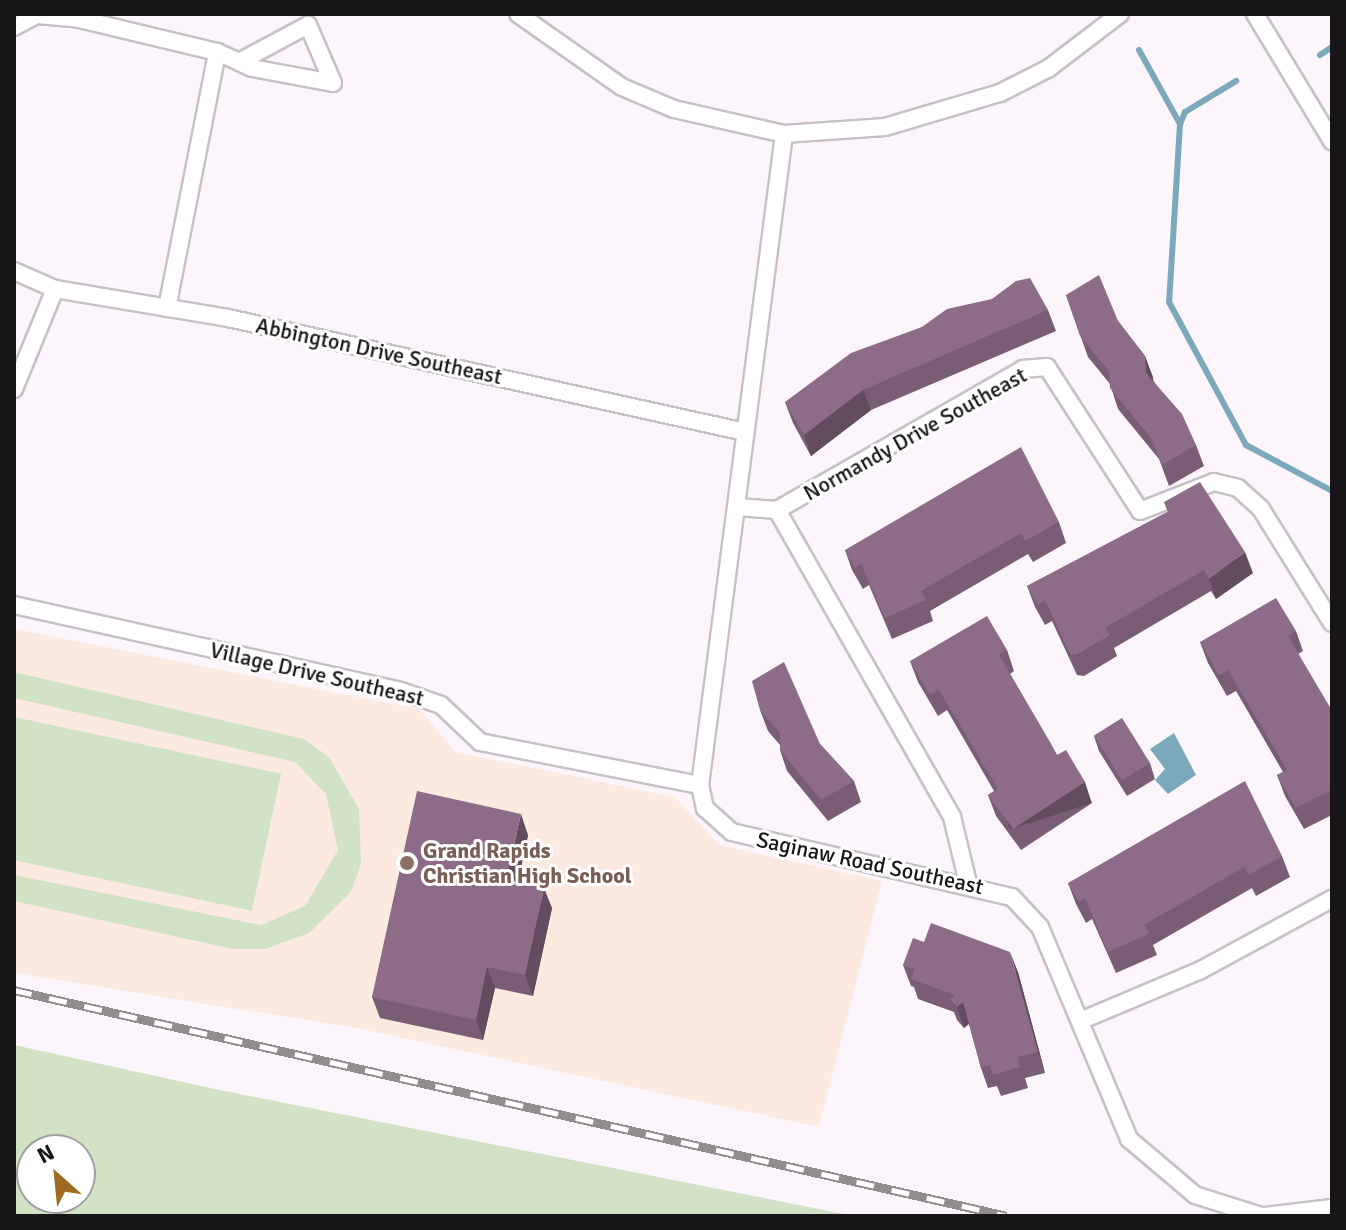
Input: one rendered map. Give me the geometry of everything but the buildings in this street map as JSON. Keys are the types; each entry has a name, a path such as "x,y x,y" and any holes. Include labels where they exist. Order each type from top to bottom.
{"street":[{"path":"518,14 622,87 731,126 784,134 885,127 1000,93 1049,68 1120,14"},
{"path":"1255,14 1332,141"},
{"path":"14,27 37,15 75,18 217,52 252,68 333,83 308,25 239,62"},
{"path":"167,308 217,52"},
{"path":"700,785 784,134"},
{"name":"Abbington Drive Southeast","path":"14,271 55,289 167,308 745,432"},
{"path":"14,389 55,289"},
{"name":"Normandy Drive Southeast","path":"737,507 777,510 1023,369 1047,367 1140,511 1214,482 1238,488 1261,509 1332,623"},
{"name":"Normandy Drive Southeast","path":"777,510 952,817 968,883"},
{"name":"Village Drive Southeast","path":"14,605 401,691 441,705 480,742 700,785"},
{"name":"Saginaw Road Southeast","path":"700,785 715,824 732,832 968,883 1012,897 1040,927 1118,1121 1144,1155 1212,1204 1263,1216 1332,1208"},
{"path":"1080,1021 1201,970 1332,899"}],"shaded area":[{"name":"Grand Rapids Christian High School","path":"14,629 419,709 456,752 675,797 719,845 882,881 819,1127 356,1028 14,973"}],"green space":[{"path":"14,672 304,739 329,757 359,809 361,864 351,892 309,933 265,949 233,949 14,901 14,875 261,925 305,906 338,850 326,794 295,762 14,698"},
{"path":"14,717 281,774 252,911 14,860"},
{"path":"14,1045 215,1089 854,1216 14,1216"}],"water":[{"path":"1174,733 1196,775 1168,794 1155,780 1165,769 1150,749"}],"waterway":[{"path":"1320,55 1332,47"},
{"path":"1139,50 1180,124 1169,302 1246,445 1332,491"},
{"path":"1180,124 1185,112 1236,81"}],"railway":[{"path":"14,990 1007,1216"}],"place":[{"name":"Grand Rapids Christian High School","path":"407,863"}]}
